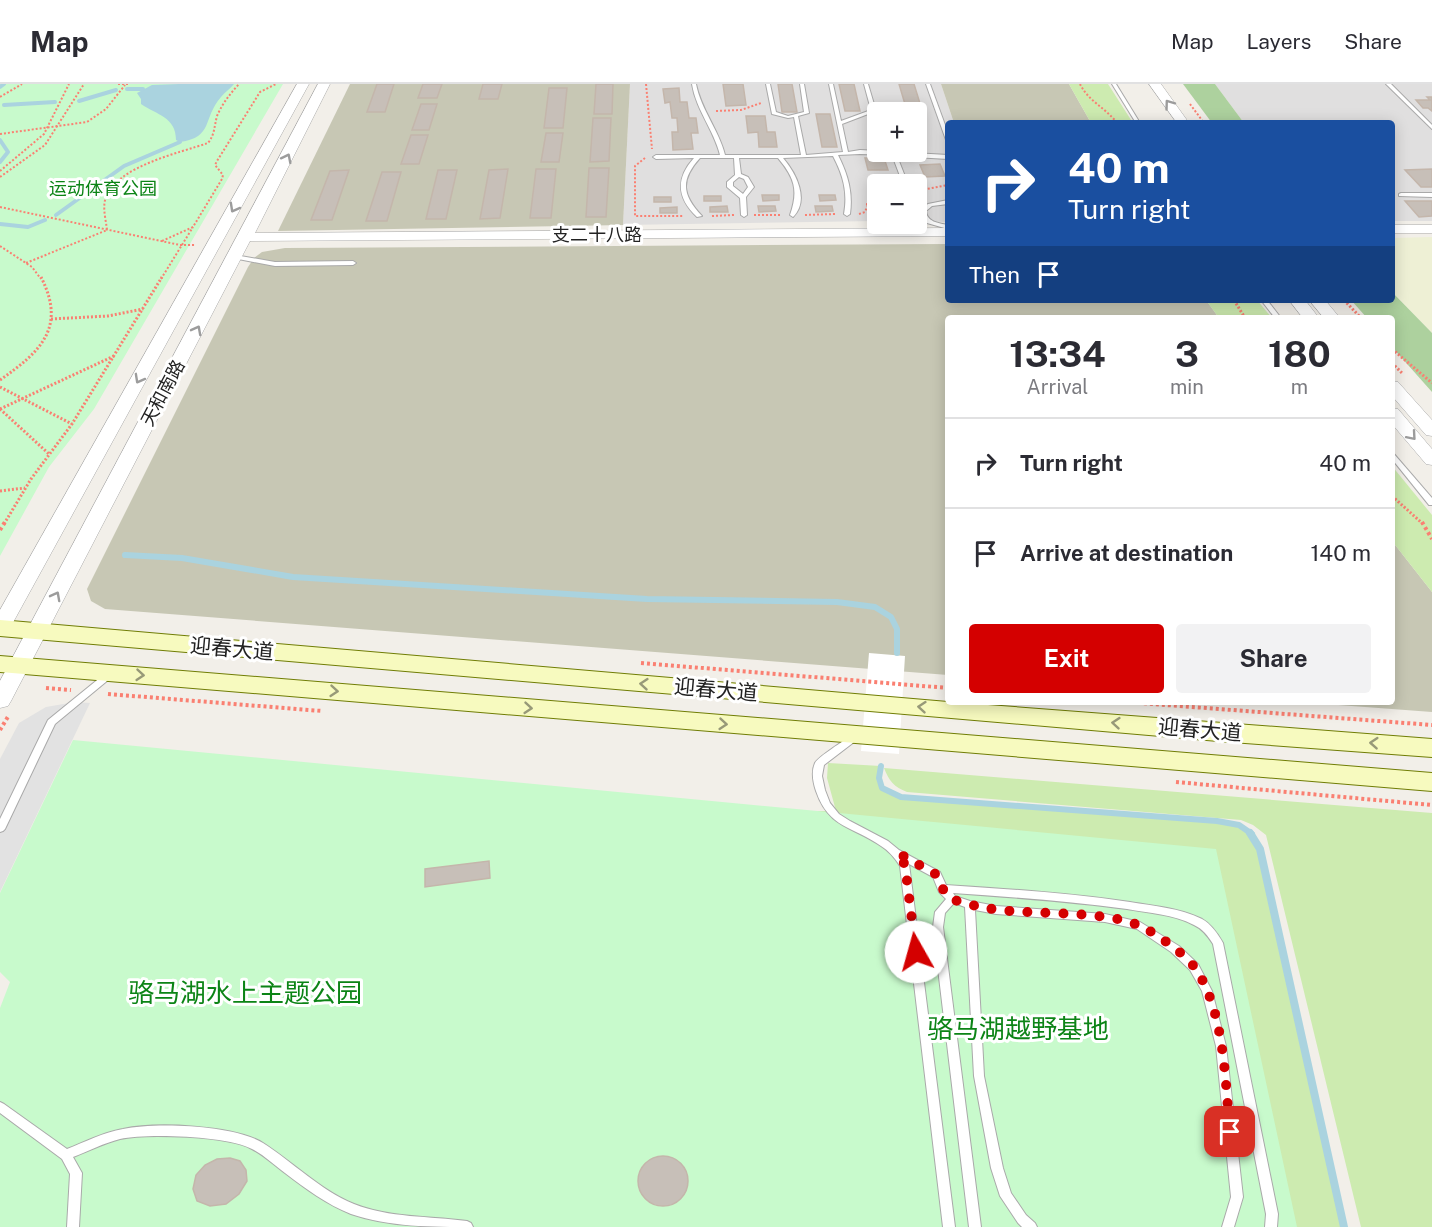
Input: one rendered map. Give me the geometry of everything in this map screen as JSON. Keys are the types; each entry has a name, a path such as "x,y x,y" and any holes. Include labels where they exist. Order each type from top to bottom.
{"main road":[{"name":"迎春大道","path":"0,628 36,633 1432,748"},
{"name":"迎春大道","path":"9,665 1432,782"}],"street":[{"name":"天和南路","path":"0,628 303,84"},
{"name":"天和南路","path":"0,701 9,665 36,633 246,237 324,84"},
{"path":"1155,84 1181,120"},
{"path":"1395,229 1432,229"},
{"name":"支二十八路","path":"246,237 945,232"},
{"path":"1298,303 1308,315"},
{"path":"1320,303 1330,315"},
{"path":"1395,389 1432,431"},
{"path":"1395,417 1432,460"}],"lane":[{"path":"694,84 703,111 721,142 723,157"},
{"path":"768,84 775,115 796,117 805,115 808,111 802,84"},
{"path":"831,84 846,153"},
{"path":"840,123 874,111 866,84"},
{"path":"928,84 945,132"},
{"path":"1114,84 1136,120"},
{"path":"1388,84 1432,128"},
{"path":"796,117 804,156"},
{"path":"656,157 867,153"},
{"path":"834,155 846,178 850,198 846,214"},
{"path":"779,156 797,181 799,200 793,215"},
{"path":"927,156 945,157"},
{"path":"698,157 684,173 682,184 687,205 699,216"},
{"path":"736,157 738,174"},
{"path":"738,174 730,182 730,187 743,197"},
{"path":"738,174 746,178 751,187 743,197 744,215"},
{"path":"1401,195 1432,195"},
{"path":"945,202 930,205 923,210 929,222 945,226"},
{"path":"235,257 275,264 353,263"},
{"path":"1266,303 1276,315"},
{"path":"1395,459 1432,503"},
{"path":"0,829 51,722 111,673"},
{"path":"858,735 820,763 817,780 823,800 833,816 888,844 898,853 937,875 942,889 952,899 996,910 1105,918 1140,926 1175,949 1194,967 1207,991 1221,1046 1237,1197 1228,1227"},
{"path":"898,853 905,865 908,884 949,1227"},
{"path":"942,889 1123,904 1198,922 1210,931 1218,943 1272,1214 1271,1227"},
{"path":"952,899 940,912 938,927 975,1227"},
{"path":"970,905 979,1076 983,1099 997,1168 1006,1196 1022,1219 1031,1227"},
{"path":"0,1107 66,1155 76,1173 73,1227"},
{"path":"66,1155 122,1134 158,1131 232,1137 254,1144 326,1196 353,1210 378,1217 467,1227"}],"path":[{"path":"0,97 22,84"},
{"path":"0,171 25,152 48,129 69,84"},
{"path":"0,177 45,145 84,84"},
{"path":"118,84 130,84"},
{"path":"107,230 106,197 115,184 135,170 208,143 214,135 213,123 217,114 227,97 239,84"},
{"path":"0,530 49,454 72,424 222,179 223,175 215,165 217,161 260,92 276,84"},
{"path":"646,84 653,157 642,159 635,166 634,216 846,214 865,212 867,207"},
{"path":"1080,84 1085,94 1109,112 1115,120"},
{"path":"0,133 57,128 92,122 125,85"},
{"path":"703,111 741,110 771,100"},
{"path":"927,188 945,185"},
{"path":"850,198 867,204"},
{"path":"0,207 182,245 213,245"},
{"path":"161,241 193,227"},
{"path":"26,263 107,230"},
{"path":"0,246 26,263 41,277 52,306 51,319 44,341 30,359 0,380"},
{"path":"1347,303 1358,315"},
{"path":"51,319 108,316 143,309"},
{"path":"1395,352 1432,383"},
{"path":"49,454 0,409 114,356"},
{"path":"0,387 72,424"},
{"path":"0,491 26,488"},
{"path":"1395,498 1421,520 1432,539"},
{"path":"1166,705 1432,725"}],"shaded area":[{"path":"350,84 630,84 623,225 278,231"},
{"path":"630,84 941,84 953,120 945,120 945,222 927,221 927,174 867,174 867,221 623,225"},
{"path":"941,84 1069,84 1089,120 953,120"},
{"path":"1215,84 1432,84 1432,221 1395,221 1395,120 1242,120"},
{"path":"1432,237 1432,333 1395,295 1395,238"},
{"path":"945,244 945,303 1208,303 1217,315 945,315 945,675 105,609 91,601 87,589 248,267 262,252 285,248"},
{"path":"1395,545 1432,592 1432,712 1338,705 1395,705"},
{"path":"75,702 90,703 0,892 0,759 19,723 46,707"}],"green space":[{"name":"运动体育公园","path":"0,84 283,84 94,409 49,467 0,556"},
{"path":"1069,84 1108,84 1131,120 1089,120"},
{"path":"1183,84 1215,84 1242,120 1210,120"},
{"path":"1395,295 1432,333 1432,392 1395,350 1395,315 1364,315 1354,303 1395,303"},
{"path":"1208,303 1260,303 1270,315 1217,315"},
{"path":"1395,470 1432,515 1432,592 1395,545"},
{"name":"骆马湖水上主题公园","path":"73,740 1216,849 1297,1227 0,1227 0,1008 10,982 0,972 0,893"},
{"name":"骆马湖越野基地","path":"828,763 881,766 879,778 882,788 901,797 1217,821 1239,825 1248,831 1260,849 1344,1227 937,1227 839,832 814,811 836,811 827,778"},
{"path":"884,768 1432,813 1432,1227 1361,1227 1266,835 1253,825 1241,820 907,792 892,783"}],"water":[{"path":"234,84 215,105 203,131 191,140 180,142 176,140 173,126 169,121 141,104 137,93 152,85"}],"pier":[{"path":"869,653 905,656 899,754 861,751"}],"building":[{"path":"377,84 394,84 385,112 367,112"},
{"path":"423,84 442,84 437,98 418,98"},
{"path":"483,84 502,84 498,99 479,99"},
{"path":"596,84 613,84 612,114 594,114"},
{"path":"723,84 743,84 746,105 726,106"},
{"path":"778,84 792,84 797,112 782,112"},
{"path":"839,84 854,84 860,111 845,111"},
{"path":"899,84 914,84 920,102 904,102"},
{"path":"549,88 567,88 563,128 544,128"},
{"path":"679,88 680,102 687,102 689,118 696,118 698,133 691,133 693,149 673,150 672,132 678,132 677,118 672,118 670,102 665,103 663,89"},
{"path":"1427,97 1432,97 1432,111 1423,108 1416,100 1430,100"},
{"path":"421,104 437,104 429,130 412,130"},
{"path":"816,114 830,114 837,147 822,147"},
{"path":"746,116 765,116 767,132 775,132 777,147 759,147 758,132 748,133"},
{"path":"593,118 611,118 609,161 590,162"},
{"path":"546,133 563,133 559,162 541,162"},
{"path":"411,135 428,135 419,164 401,164"},
{"path":"865,158 867,162 885,162 888,170 868,170"},
{"path":"940,164 945,176 927,177 920,165"},
{"path":"589,168 609,168 606,217 586,217"},
{"path":"508,169 500,218 480,219 489,170"},
{"path":"536,169 556,169 551,218 530,218"},
{"path":"1432,169 1432,187 1421,187 1405,170"},
{"path":"349,170 332,220 311,220 330,171"},
{"path":"438,170 457,170 446,219 426,219"},
{"path":"382,172 401,172 387,221 366,221"},
{"path":"762,195 779,195 779,200 763,201"},
{"path":"819,195 835,195 836,200 820,201"},
{"path":"704,196 721,196 721,201 704,201"},
{"path":"654,197 671,197 671,202 654,202"},
{"path":"1405,201 1432,201 1432,216 1419,217"},
{"path":"727,206 728,212 710,212 710,207"},
{"path":"758,206 775,206 776,211 759,212"},
{"path":"815,206 832,206 833,211 816,212"},
{"path":"677,207 677,213 660,213 660,208"},
{"path":"489,861 490,878 425,887 425,869"},
{"path":"663,1156 681,1163 688,1181 681,1199 663,1206 645,1199 638,1181 645,1163"},
{"path":"230,1158 240,1161 246,1170 247,1181 239,1194 226,1204 210,1206 197,1201 193,1189 196,1175 205,1165 217,1159"}],"waterway":[{"path":"0,87 4,84"},
{"path":"127,89 143,89"},
{"path":"79,101 116,90"},
{"path":"4,105 55,102"},
{"path":"0,140 8,152 0,162"},
{"path":"56,215 124,166 180,142"},
{"path":"0,224 28,227 45,220"},
{"path":"125,555 182,558 293,577 647,599 837,602 875,607 891,617 897,629 897,653"},
{"path":"881,766 879,778 882,788 901,797 1217,821 1239,825 1252,834"},
{"path":"1250,833 1260,849 1344,1227"}],"route":[{"path":"916,952 905,865 898,853 937,875 942,889 952,899 970,905 996,910 1105,918 1140,926 1175,949 1194,967 1207,991 1221,1046 1230,1132"}]}
